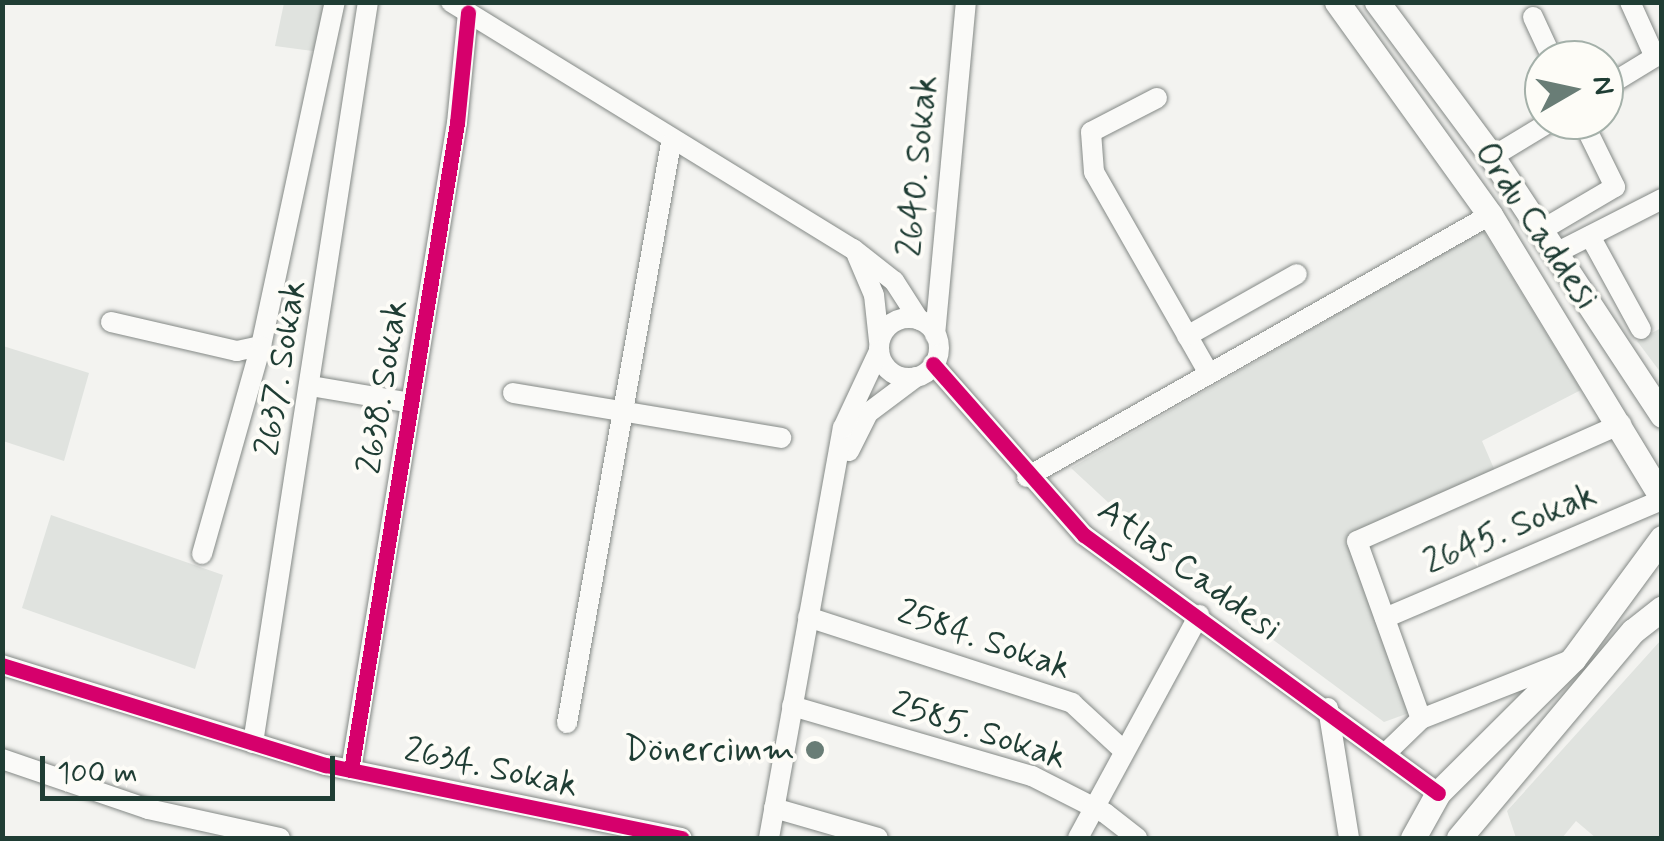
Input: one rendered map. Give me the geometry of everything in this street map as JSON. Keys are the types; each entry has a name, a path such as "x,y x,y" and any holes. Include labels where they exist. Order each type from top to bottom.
{"main road":[{"name":"Ordu Caddesi","path":"1338,2 1490,215 1621,424 1662,499"},
{"name":"Ordu Caddesi","path":"1377,2 1492,157 1662,415"},
{"path":"1413,838 1440,793 1572,659 1662,538"},
{"path":"1472,829 1632,631 1662,608"},
{"path":"1440,793 1472,795 1472,829"}],"street":[{"path":"202,554 261,346 335,2"},
{"name":"2637. Sokak","path":"254,743 312,386 368,2"},
{"name":"2640. Sokak","path":"936,335 966,2"},
{"path":"1624,76 1654,57 1630,2"},
{"path":"460,8 671,143 853,250 894,280 919,320 936,335 924,370 856,429 833,500"},
{"name":"2638. Sokak","path":"351,770 466,66 460,8"},
{"path":"1533,18 1543,40"},
{"path":"1157,98 1091,132 1094,172 1209,374"},
{"path":"1492,157 1524,138"},
{"path":"1540,231 1614,187 1592,140"},
{"path":"567,722 671,143"},
{"path":"1556,253 1662,199"},
{"path":"1028,477 1490,215"},
{"path":"1590,236 1642,330"},
{"path":"853,250 874,296 879,346 888,369 924,370"},
{"path":"1188,336 1297,274"},
{"path":"770,838 808,617 833,500 842,428 879,346 899,319 919,320"},
{"path":"111,322 236,350 261,346"},
{"name":"Atlas Caddesi","path":"924,370 1084,535 1199,614 1440,793"},
{"path":"312,386 411,403"},
{"path":"513,393 781,438"},
{"path":"1421,719 1356,541 1621,424"},
{"name":"2645. Sokak","path":"1385,618 1662,499"},
{"path":"1078,838 1091,806 1199,614"},
{"name":"2584. Sokak","path":"808,617 1072,703 1124,751"},
{"path":"1388,752 1421,719 1572,659"},
{"name":"2634. Sokak","path":"2,664 351,770 682,838"},
{"name":"2585. Sokak","path":"792,706 1032,776 1091,806 1137,838"},
{"path":"1328,708 1349,838"},
{"path":"2,760 148,809 280,838"},
{"path":"774,808 878,838"}],"shaded area":[{"path":"284,3 328,3 320,52 275,46"},
{"path":"1483,230 1581,390 1482,441 1495,471 1348,539 1409,713 1384,722 1191,579 1071,468"},
{"path":"1661,328 1661,373 1637,341"},
{"path":"3,346 89,373 64,461 3,441"},
{"path":"51,515 223,575 195,669 22,608"},
{"path":"1661,640 1661,838 1596,838 1576,821 1562,838 1516,838 1507,811"}],"cycle path":[{"path":"351,770 457,123 468,13"},
{"path":"933,364 1084,535 1438,793"},
{"path":"2,665 326,765 682,838"}],"place":[{"name":"Dönercimm","path":"815,750"}]}
